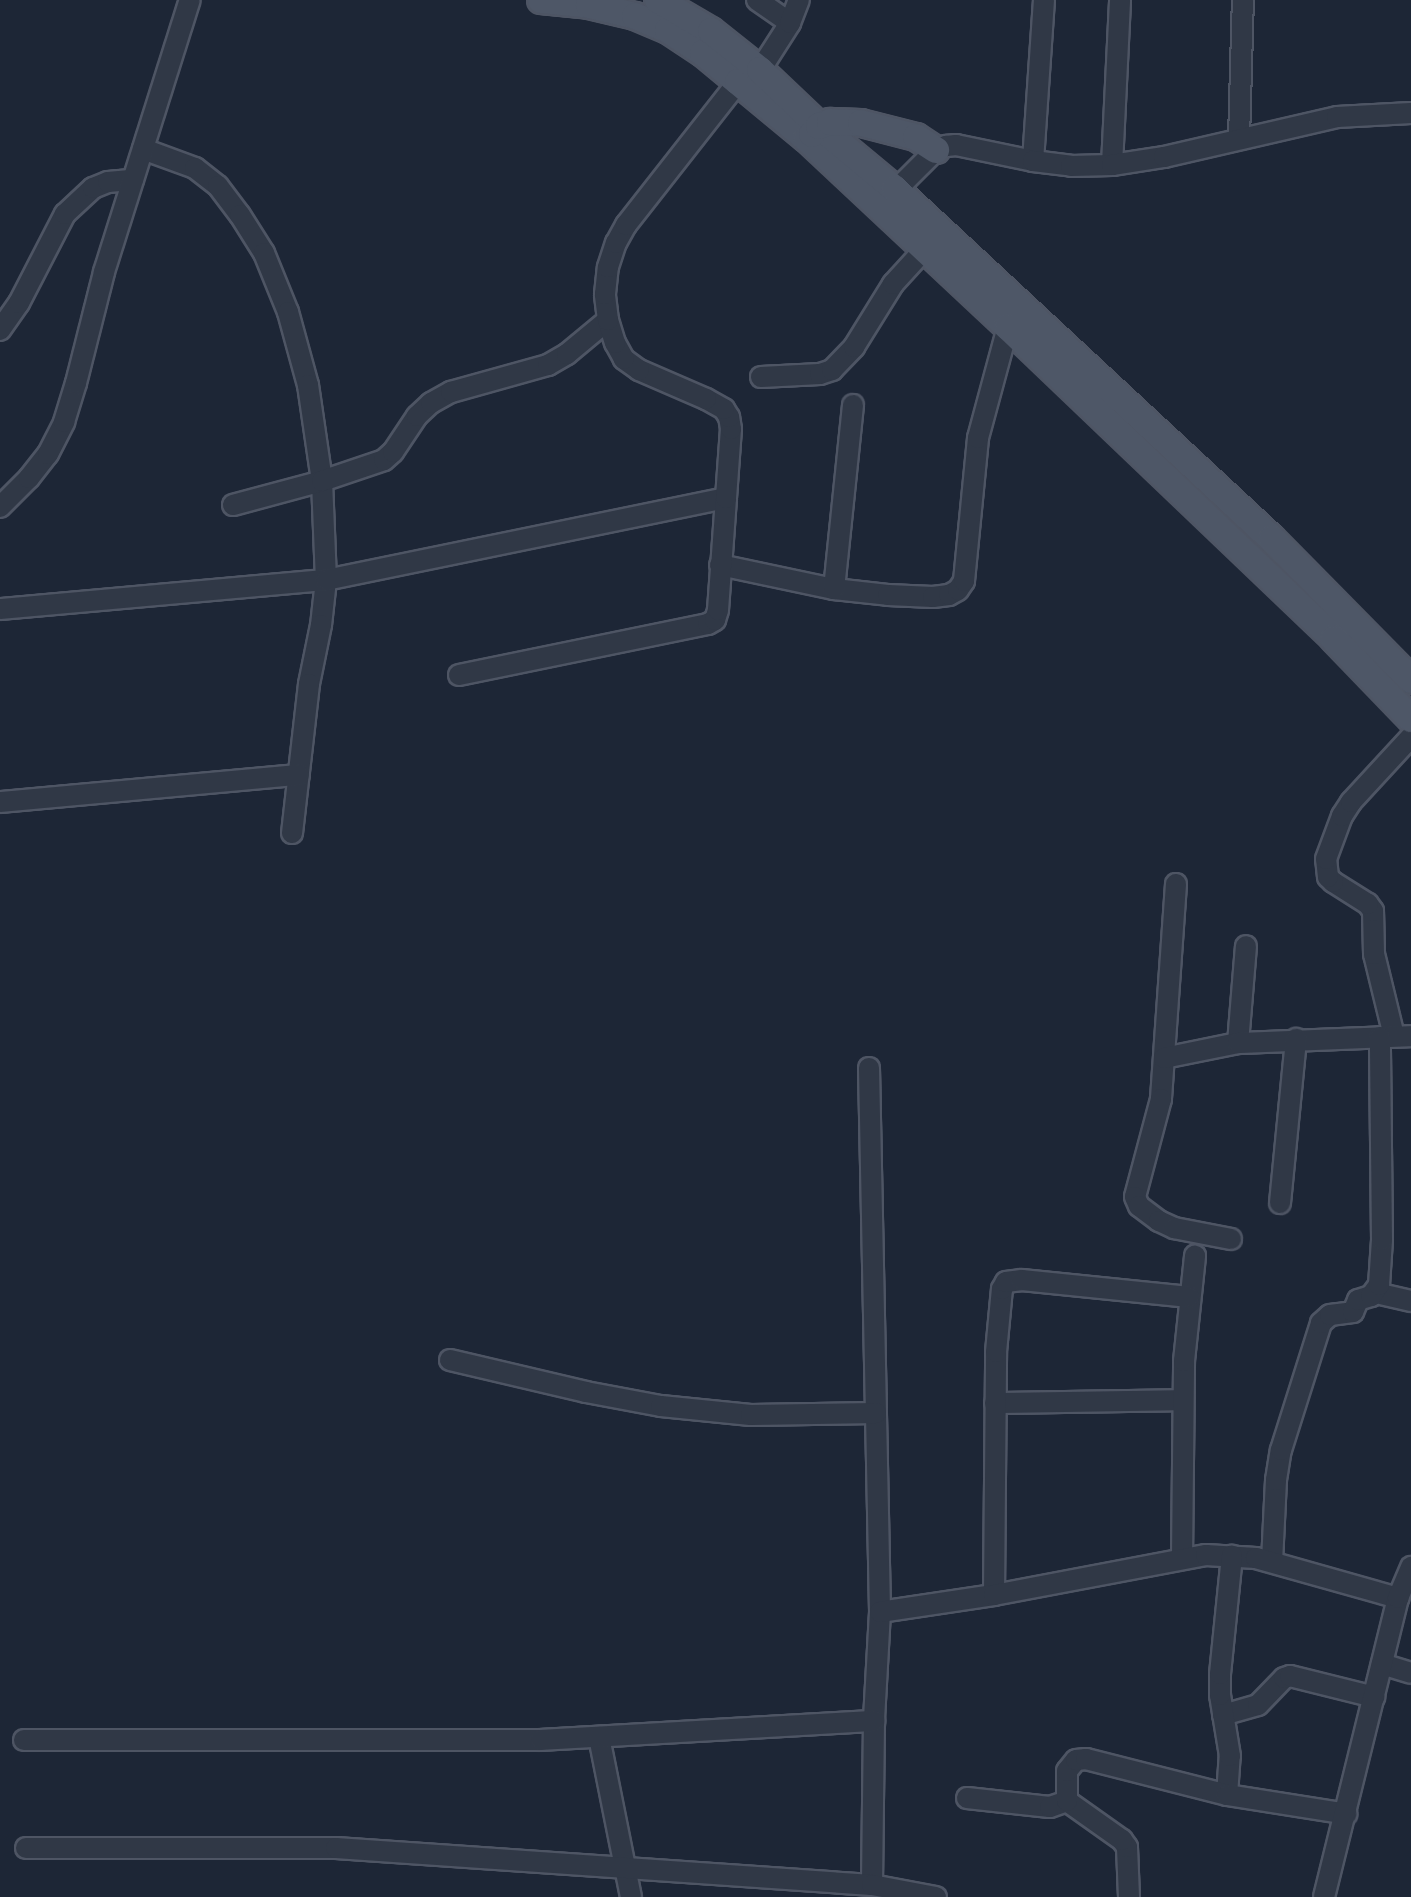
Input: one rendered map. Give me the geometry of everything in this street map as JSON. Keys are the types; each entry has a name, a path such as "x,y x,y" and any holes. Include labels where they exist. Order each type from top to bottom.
{"main road":[{"path":"541,0 590,5 635,15 668,30 703,53 738,82 813,133 1272,539 1411,681"},
{"path":"658,0 711,31 760,70 813,133"},
{"path":"813,133 830,122 861,123 916,137 936,150"},
{"path":"887,199 924,250 1008,327 1334,639 1411,718"}],"street":[{"path":"0,507 36,470 48,454 63,422 76,383 104,272 190,0"},
{"path":"757,0 790,22"},
{"path":"760,70 790,22 799,0"},
{"path":"1033,161 1044,0"},
{"path":"1112,165 1120,0"},
{"path":"1239,139 1243,0"},
{"path":"459,675 708,624 715,620 718,610 731,429 724,409 639,370 624,359 615,343 608,320 605,294 608,267 616,243 626,225 738,82"},
{"path":"887,199 936,150 956,145 1033,161 1071,166 1112,165 1164,157 1337,117 1411,113"},
{"path":"144,150 195,168 218,186 240,215 264,253 288,312 305,376 322,481 326,580 321,625 309,684 292,833"},
{"path":"0,330 19,303 65,214 93,188 108,182 133,180"},
{"path":"761,377 820,374 832,370 854,347 893,284 924,250"},
{"path":"233,505 322,481 384,460 393,452 417,417 430,403 451,393 548,365 567,354 608,320"},
{"path":"720,565 834,589 933,597 949,595 958,590 964,581 978,438 1008,327"},
{"path":"834,589 853,405"},
{"path":"0,609 326,580 726,498"},
{"path":"1376,1293 1379,1285 1395,1036 1374,954 1372,911 1368,904 1328,877 1326,859 1342,816 1351,802 1411,737"},
{"path":"0,802 299,775"},
{"path":"1176,884 1164,1058 1157,1120 1135,1197 1139,1206 1159,1221 1174,1228 1231,1239"},
{"path":"1239,1043 1246,946"},
{"path":"1164,1058 1239,1043 1395,1036"},
{"path":"1280,1203 1296,1039"},
{"path":"869,1068 880,1612 874,1721 872,1885"},
{"path":"1182,1559 1182,1400 1189,1297 1195,1256"},
{"path":"994,1594 995,1404 999,1315 1002,1289 1006,1282 1022,1280 1189,1297"},
{"path":"1272,1562 1276,1480 1281,1450 1322,1323 1330,1314 1353,1312 1358,1300 1376,1293 1411,1301"},
{"path":"450,1360 586,1392 661,1406 751,1415 876,1413"},
{"path":"995,1404 1182,1400"},
{"path":"880,1612 994,1594 1182,1559 1232,1556 1272,1562 1398,1598"},
{"path":"1227,1795 1230,1756 1223,1715 1220,1674 1232,1556"},
{"path":"1324,1897 1347,1814 1398,1598 1411,1567"},
{"path":"1382,1664 1411,1673"},
{"path":"1223,1715 1258,1705 1284,1678 1290,1676 1374,1697"},
{"path":"24,1740 482,1741 599,1737 874,1721"},
{"path":"599,1737 631,1897"},
{"path":"1067,1801 1066,1771 1076,1760 1086,1759 1227,1795 1347,1814"},
{"path":"967,1798 1050,1807 1067,1801"},
{"path":"1067,1801 1122,1840 1127,1847 1128,1897"},
{"path":"26,1848 336,1848 625,1868 799,1889 872,1885 936,1897"}]}
